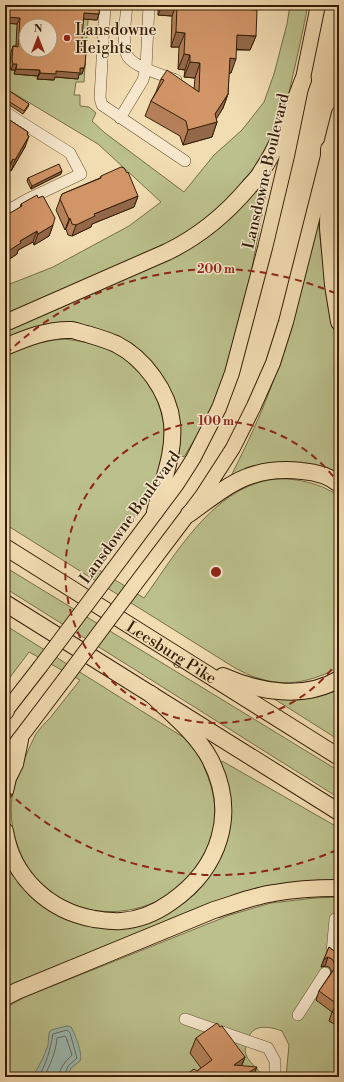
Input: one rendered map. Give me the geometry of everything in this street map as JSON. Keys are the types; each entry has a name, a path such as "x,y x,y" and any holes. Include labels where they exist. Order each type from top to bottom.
{"highway":[{"path":"5,324 182,245 206,229 225,213 261,172 279,139 303,80"},
{"path":"329,149 328,228 333,285 339,322"},
{"path":"5,347 27,338 48,332 73,330 98,337 117,345 138,360 157,381 169,403 172,422 173,441 169,464 155,512"},
{"path":"189,514 236,482 265,471 289,469 313,472 334,480 339,484"},
{"path":"5,540 24,559"},
{"name":"Leesburg Pike","path":"5,547 339,757"},
{"path":"5,603 339,812"},
{"path":"183,660 249,686 270,690 292,692 311,690 331,684 339,679"},
{"path":"5,831 10,852 19,869 30,884 44,897 62,909 80,916 101,920 121,921 143,916 164,906 185,893 201,876 212,859 220,839 223,817 222,796 210,760 202,746 187,729 150,694"},
{"path":"5,791 8,778 15,764 20,740"},
{"path":"5,997 200,916 247,899 301,889 339,888"}],"main road":[{"name":"Lansdowne Boulevard","path":"5,712 177,484 193,459 219,408 232,374 265,248 303,80 318,5"},
{"path":"5,758 189,514 233,448 254,406 272,363 292,298 338,118"}],"street":[{"path":"105,5 100,98 102,105 185,161"},
{"path":"127,5 125,51 128,57 132,61 146,68 176,80"},
{"path":"120,118 143,80 146,68 149,5"},
{"path":"5,112 70,153 81,174 28,198 5,212"},
{"path":"332,953 335,919"},
{"path":"298,1015 325,973"},
{"path":"185,1019 268,1048 275,1061 275,1077"}],"green space":[{"path":"5,5 89,5 84,82 76,82 74,95 80,95 80,106 89,107 96,113 92,121 105,133 184,192 214,155 242,130 264,102 274,74 287,24 290,5 308,5 289,95 281,120 262,157 250,174 222,205 189,230 171,241 5,316 5,286 53,267 129,226 161,202 98,144 5,88"},
{"path":"271,166 249,284 227,369 210,414 184,457 179,455 180,437 178,416 113,336 5,340 5,328 160,259"},
{"path":"339,166 339,280 334,202"},
{"path":"318,220 328,306 339,350 339,478 231,476 260,415 275,376 293,318"},
{"path":"65,339 104,347 114,352 132,365 147,382 153,392 158,402 163,422 165,444 163,460 149,497 96,568 144,598 182,544 213,510 230,497 249,486 275,479 299,480 322,487 339,495 339,667 320,676 300,682 289,683 268,681 249,675 235,668 5,524 5,357 19,349 34,344"},
{"path":"5,567 339,771 339,798 5,588"},
{"path":"5,625 183,737 199,755 214,798 215,814 213,831 199,864 176,889 148,905 117,911 86,909 56,896 32,874 14,834 11,811 12,796 18,775 36,734 80,680 29,652 5,684"},
{"path":"339,685 339,740 268,695"},
{"path":"222,761 339,828 339,881 270,886 240,893 200,907 5,988 5,857 21,885 37,902 72,921 108,929 123,927 171,912 196,893 215,866 220,763"},
{"path":"339,897 339,1077 286,1077 289,1045 282,1031 266,1027 256,1029 252,1032 249,1036 245,1051 248,1059 262,1077 5,1077 5,1008 25,997 230,915 271,903"}],"water":[{"path":"67,1026 71,1027 80,1049 80,1061 71,1068 67,1077 33,1077 48,1045 49,1033 51,1030"}],"building":[{"name":"Lansdowne Heights","path":"7,5 100,5 99,14 84,13 81,51 86,51 85,65 84,68 80,68 80,73 56,71 56,74 40,73 40,70 16,69 17,64 13,64 12,60 13,46 18,47 18,58 58,58 58,18 6,17"},
{"path":"177,5 244,5 244,9 257,10 256,36 237,35 236,59 230,58 228,94 215,114 217,122 188,130 186,121 151,101 164,80 161,79 167,70 199,92 200,63 190,62 190,55 184,54 185,33 176,32"},
{"path":"8,90 29,104 24,111 5,99 5,94"},
{"path":"5,117 28,132 27,135 29,136 15,160 13,159 5,172"},
{"path":"59,164 62,171 32,186 28,178"},
{"path":"121,167 124,168 127,173 128,172 138,196 94,214 95,216 76,225 72,224 60,199 62,194 101,178 101,176"},
{"path":"37,195 38,198 43,196 55,218 53,225 38,234 37,231 20,241 21,243 5,253 5,216 22,206 21,204"},
{"path":"329,947 334,951 339,949 339,1016 332,1012 337,1004 319,991 335,968 332,959 328,957 324,959"},
{"path":"217,1023 220,1027 222,1026 245,1057 234,1065 257,1067 242,1077 183,1077 194,1069 197,1071 212,1060 196,1038"}],"place":[{"name":"Lansdowne Heights","path":"67,38"}]}
